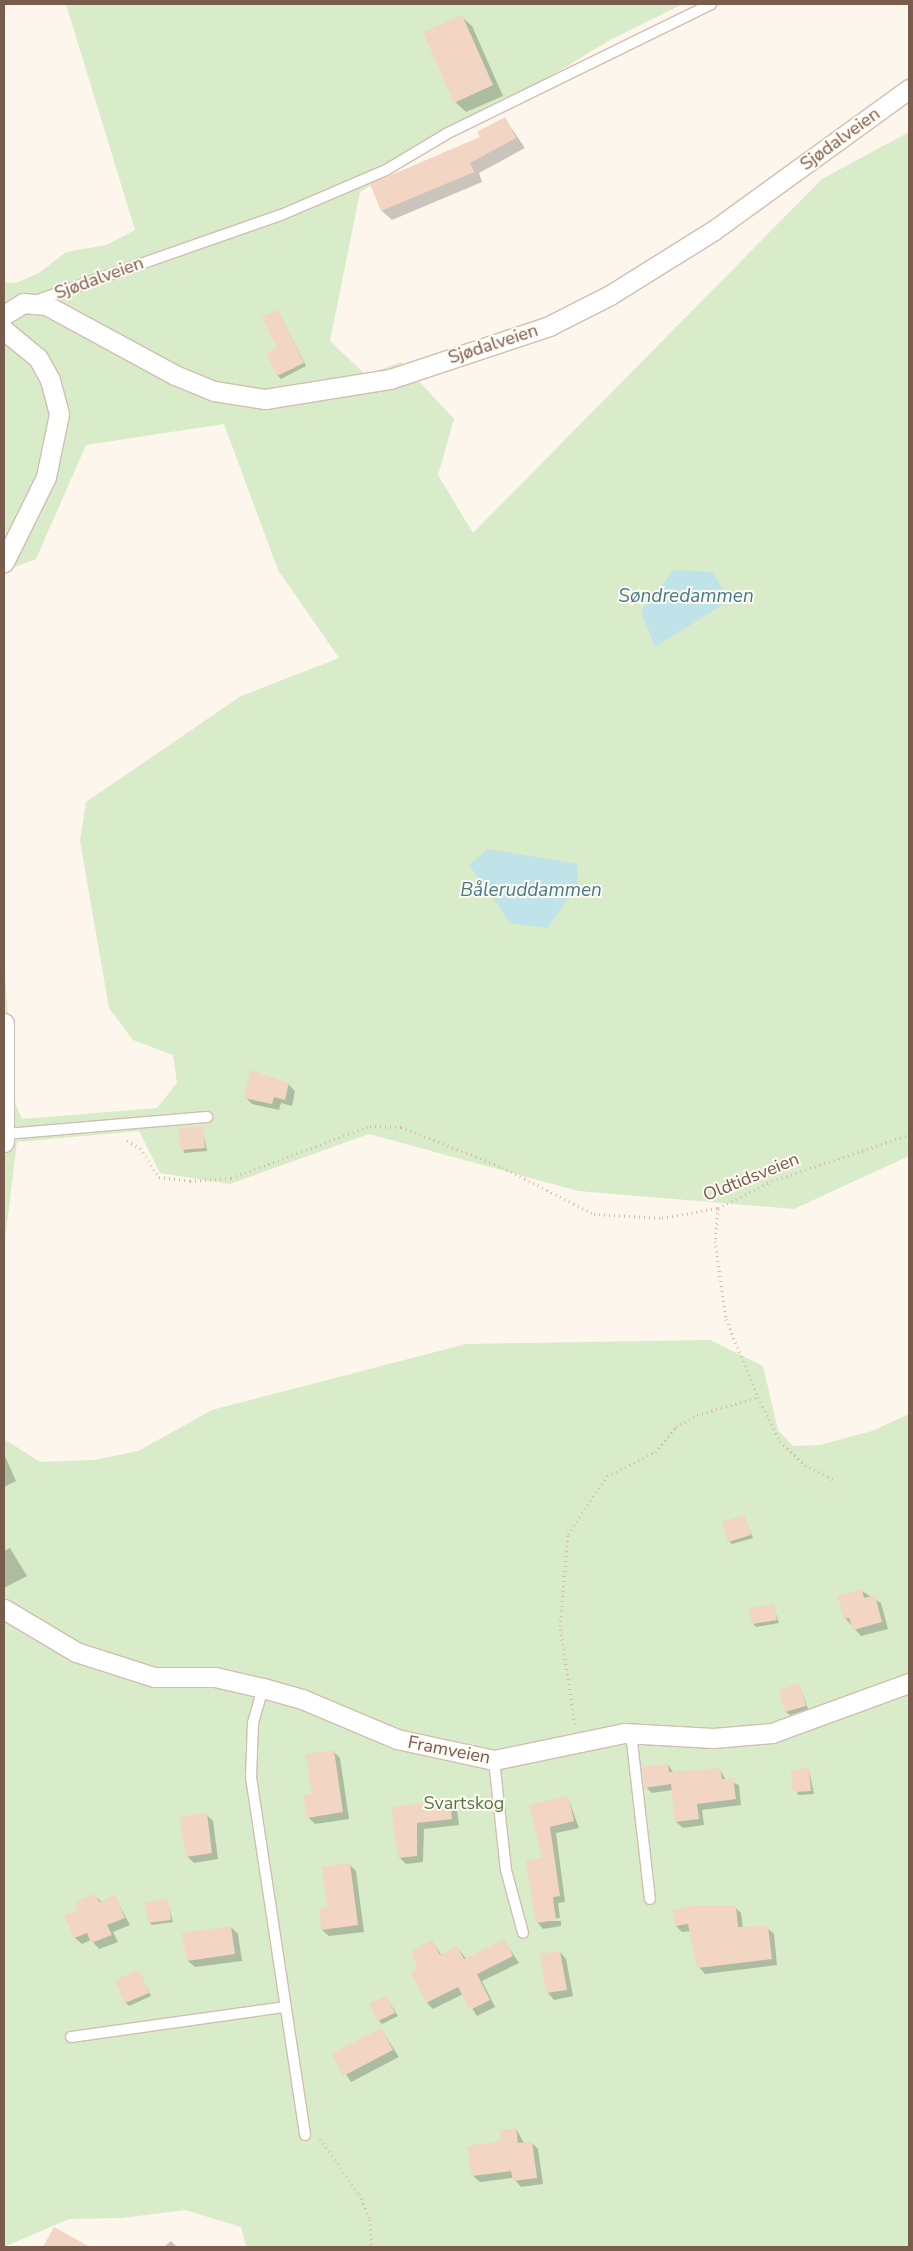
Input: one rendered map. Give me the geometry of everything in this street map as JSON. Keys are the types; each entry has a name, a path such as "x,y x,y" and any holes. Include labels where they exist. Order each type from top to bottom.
{"street":[{"name":"Sjødalveien","path":"4,315 31,302 63,313 175,375 214,391 265,399 390,379 548,326 610,295 714,230 909,89"},
{"path":"4,330 38,358 50,380 59,414 46,477 4,562"},
{"path":"4,1023 4,1132"},
{"name":"Framveien","path":"4,1609 76,1652 154,1677 215,1677 263,1688 302,1699 396,1739 494,1760 521,1758 577,1741 630,1733 713,1738 772,1734 909,1683"}],"lane":[{"name":"Sjødalveien","path":"31,302 281,214 386,170 448,133 711,4"},
{"path":"4,1132 207,1117"},
{"path":"263,1688 249,1750 284,2007 305,2135"},
{"path":"630,1733 650,1900"},
{"path":"494,1760 506,1870 523,1933"},
{"path":"71,2037 284,2007"}],"path":[{"name":"Oldtidsveien","path":"108,1123 140,1148 159,1177 190,1181 230,1178 370,1126 401,1127 502,1167 594,1214 629,1218 662,1218 718,1208 772,1181 909,1135"},
{"path":"718,1208 715,1241 726,1319 758,1397 780,1441 805,1465 833,1479"},
{"path":"577,1741 560,1626 568,1534 607,1476 655,1452 676,1427 697,1415 758,1397"},
{"path":"318,2136 359,2194 370,2219 371,2247"}],"green space":[{"path":"66,4 683,4 610,40 360,192 330,341 366,375 401,362 454,419 438,475 473,533 822,179 909,132 909,1156 794,1209 578,1191 369,1134 230,1184 160,1173 139,1131 17,1142 4,1249 4,955 13,1098 22,1119 157,1108 177,1083 173,1055 133,1040 109,1008 80,841 86,802 241,696 339,658 278,570 224,424 86,445 36,559 4,571 4,282 16,283 39,273 66,252 106,245 135,230"},
{"name":"Svartskog","path":"710,1340 763,1366 778,1430 793,1446 820,1445 872,1431 909,1414 909,2247 246,2247 241,2227 185,2210 122,2218 69,2219 4,2247 4,1439 40,1462 95,1460 138,1451 212,1410 466,1344"}],"water":[{"name":"Søndredammen","path":"674,570 712,572 730,600 655,647 641,611"},
{"name":"Båleruddammen","path":"488,849 577,864 578,886 547,928 510,923 469,865"}],"building":[{"path":"462,15 493,85 454,103 423,32"},
{"path":"505,117 516,138 470,163 474,172 381,211 370,184 480,137 477,132"},
{"path":"278,310 304,363 277,376 266,353 277,348 262,317"},
{"path":"250,1070 289,1083 285,1100 274,1097 272,1104 244,1098"},
{"path":"203,1126 205,1148 180,1150 179,1128"},
{"path":"745,1515 751,1535 728,1542 722,1522"},
{"path":"862,1589 864,1598 875,1595 882,1622 853,1630 849,1618 844,1619 837,1596"},
{"path":"774,1604 777,1620 752,1624 749,1608"},
{"path":"799,1683 806,1706 785,1712 779,1690"},
{"path":"334,1750 343,1812 307,1818 303,1795 312,1794 306,1754"},
{"path":"668,1764 669,1772 720,1768 722,1779 733,1778 736,1799 697,1804 699,1819 675,1822 671,1784 644,1788 642,1767"},
{"path":"809,1768 811,1791 793,1792 791,1770"},
{"path":"568,1796 574,1821 550,1827 560,1896 553,1897 556,1920 536,1923 526,1860 542,1858 529,1805"},
{"path":"450,1801 452,1819 417,1823 417,1856 398,1858 391,1807"},
{"path":"207,1813 212,1853 186,1857 180,1817"},
{"path":"350,1863 358,1925 321,1930 319,1908 327,1906 322,1867"},
{"path":"95,1894 99,1902 115,1895 125,1918 107,1925 112,1935 91,1943 87,1933 74,1938 64,1915 78,1910 75,1902"},
{"path":"168,1899 171,1920 148,1923 145,1902"},
{"path":"692,1906 736,1906 738,1927 768,1926 772,1959 697,1968 688,1924 675,1926 672,1910"},
{"path":"231,1926 235,1954 187,1961 182,1933"},
{"path":"505,1939 513,1956 477,1974 490,2000 470,2010 458,1987 426,2003 411,1972 418,1969 411,1951 432,1940 440,1955 457,1946 464,1959"},
{"path":"560,1951 567,1990 546,1993 540,1954"},
{"path":"139,1970 149,1993 125,2003 115,1980"},
{"path":"386,1995 395,2013 378,2021 369,2004"},
{"path":"381,2028 393,2050 343,2076 332,2054"},
{"path":"516,2128 518,2143 532,2141 537,2178 513,2181 511,2171 472,2176 467,2146 501,2141 500,2130"},
{"path":"54,2227 90,2247 43,2247"}]}
